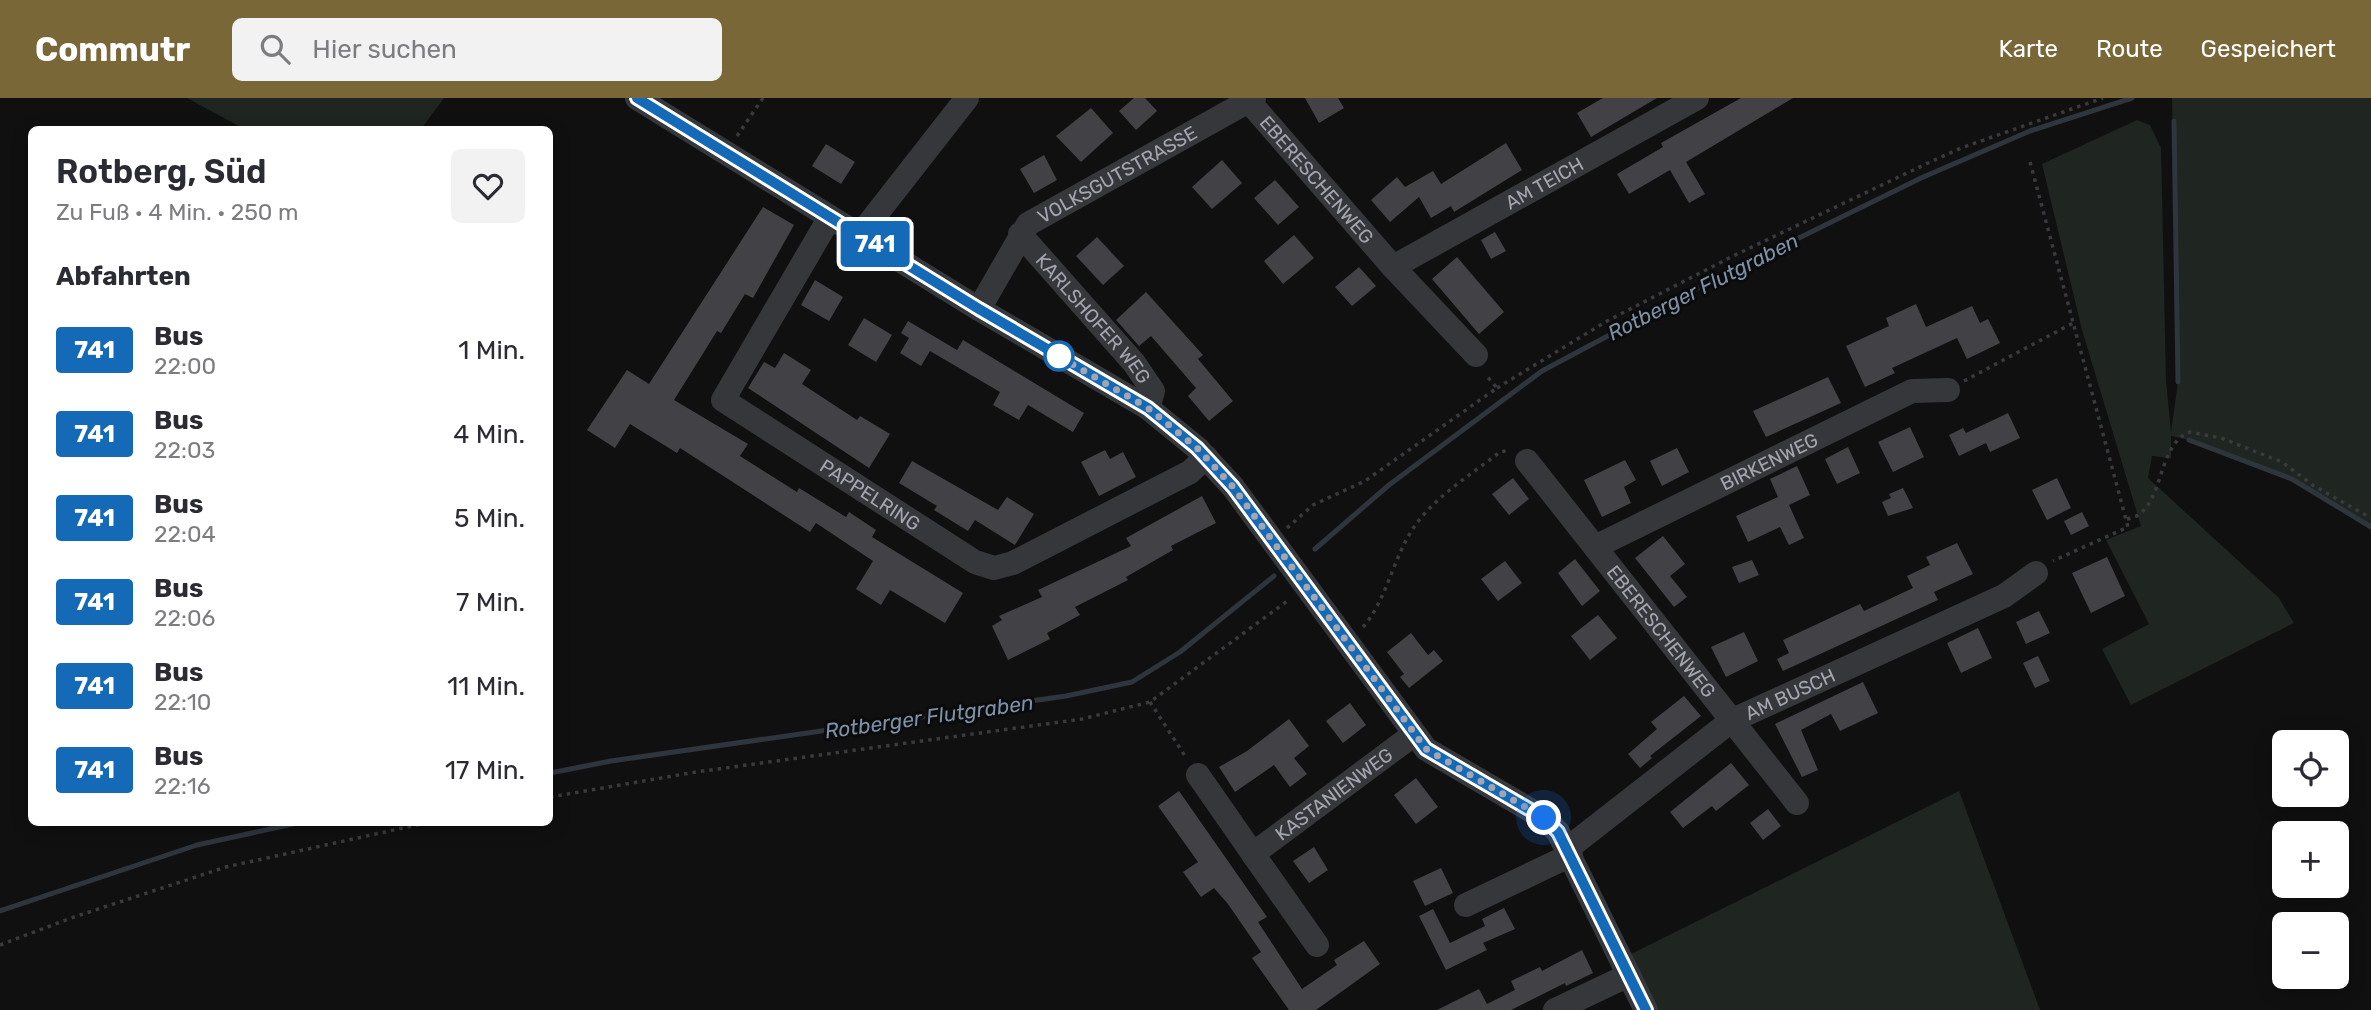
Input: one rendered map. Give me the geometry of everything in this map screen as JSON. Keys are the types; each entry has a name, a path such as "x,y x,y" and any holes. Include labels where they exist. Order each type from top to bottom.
{"street":[{"name":"KARLSHOFER WEG","path":"637,98 979,309 1148,408 1206,457 1233,487 1413,735 1426,749 1544,818 1569,852 1646,1010"},
{"path":"860,235 967,98"},
{"name":"AM TEICH","path":"1393,267 1697,98"},
{"name":"EBERESCHENWEG","path":"1249,99 1393,267 1476,355"},
{"name":"VOLKSGUTSTRASSE","path":"979,309 1028,223 1249,99"},
{"name":"PAPPELRING","path":"831,217 723,400 975,562 994,568 1013,563 1190,472 1206,457"},
{"name":"KARLSHOFER WEG","path":"1020,234 1134,363 1153,391 1148,408"},
{"name":"BIRKENWEG","path":"1595,547 1912,391 1948,390"},
{"name":"EBERESCHENWEG","path":"1527,461 1797,803"},
{"name":"AM BUSCH","path":"1466,905 1569,852 1731,721 2004,596 2036,573"},
{"name":"KASTANIENWEG","path":"1253,854 1413,735"},
{"path":"1198,775 1317,945"},
{"path":"1555,1010 1629,975"}],"path":[{"path":"725,152 763,98"},
{"path":"1274,545 1313,505 1365,481 1497,388 1607,321 1733,256 1961,148 2104,98"},
{"path":"2030,162 2128,527 2053,561 2036,573"},
{"path":"1948,390 2073,323"},
{"path":"1476,355 1474,362 1497,388"},
{"path":"2127,519 2141,512 2152,496 2172,443 2190,432 2221,438 2282,462 2314,486 2371,518"},
{"path":"1344,640 1364,626 1372,615 1410,533 1438,500 1500,452 1513,449 1527,461"},
{"path":"553,796 709,770 1082,719 1150,702 1301,582"},
{"path":"1150,702 1198,775"},
{"path":"0,945 71,918 226,867 412,826"}],"shaded area":[{"path":"187,98 444,98 423,126 238,126"},
{"path":"2172,98 2371,98 2371,527 2292,479 2189,440 2171,436 2171,458 2152,456 2148,478 2279,598 2294,623 2131,705 2102,649 2149,624 2106,540 2141,526 2082,330 2042,164 2137,120 2150,125 2161,148 2166,381 2171,432 2178,382"},
{"path":"1959,791 2040,1010 1656,1010 1629,955"}],"building":[{"path":"1134,98 1145,98 1157,111 1136,130 1119,111"},
{"path":"1305,98 1338,98 1344,108 1319,123"},
{"path":"1603,98 1657,98 1591,137 1577,113"},
{"path":"1741,98 1793,98 1686,162 1705,194 1689,203 1670,170 1629,194 1617,174 1663,147 1661,143"},
{"path":"1091,108 1113,133 1081,162 1056,136"},
{"path":"1506,143 1522,170 1454,212 1451,206 1431,218 1419,197 1390,222 1371,200 1397,177 1405,187 1433,171 1441,184"},
{"path":"826,144 855,162 841,184 812,166"},
{"path":"1044,155 1057,180 1034,193 1020,169"},
{"path":"1222,160 1242,183 1212,209 1192,187"},
{"path":"1275,180 1299,207 1278,225 1254,198"},
{"path":"763,207 794,225 753,298 745,294 721,333 717,331 674,400 748,444 740,456 797,492 799,488 846,517 849,512 876,530 872,537 963,593 945,623 890,590 881,605 856,589 873,561 816,523 810,532 680,448 677,453 630,424 615,448 587,430 627,370 649,384"},
{"path":"1495,232 1506,251 1491,259 1481,240"},
{"path":"1294,235 1314,258 1283,284 1264,261"},
{"path":"1097,237 1124,266 1103,285 1076,256"},
{"path":"1457,257 1504,312 1479,334 1432,279"},
{"path":"1359,267 1376,286 1352,306 1335,287"},
{"path":"815,280 843,297 829,321 801,305"},
{"path":"1146,292 1203,355 1198,359 1233,401 1209,421 1188,396 1196,388 1151,336 1139,346 1116,320"},
{"path":"1916,304 1926,327 1972,306 1980,323 1988,319 2000,343 1967,359 1957,338 1892,368 1895,373 1865,387 1846,346 1889,326 1886,318"},
{"path":"864,318 892,335 876,362 848,345"},
{"path":"908,321 957,350 963,340 1084,413 1073,432 1028,405 1019,420 993,405 1000,392 930,351 921,366 900,353 909,338 901,333"},
{"path":"784,353 811,370 802,384 857,420 860,416 890,434 869,468 748,388 764,362 775,368"},
{"path":"1828,377 1841,403 1766,437 1753,411"},
{"path":"2008,413 2020,438 1990,452 1986,443 1959,456 1949,435 1963,428 1966,433"},
{"path":"1910,427 1924,457 1893,472 1878,442"},
{"path":"1848,447 1860,473 1837,484 1825,459"},
{"path":"1677,448 1689,472 1662,486 1650,461"},
{"path":"1105,450 1110,459 1123,452 1136,477 1099,496 1081,462"},
{"path":"1625,460 1636,480 1624,487 1631,503 1602,517 1584,480"},
{"path":"912,461 998,510 1007,497 1034,514 1015,545 975,520 968,531 934,510 937,506 899,483"},
{"path":"1797,466 1810,495 1789,505 1804,538 1789,545 1780,527 1748,542 1736,516 1778,497 1770,479"},
{"path":"1513,478 1529,499 1509,515 1492,494"},
{"path":"2057,478 2071,508 2047,520 2032,490"},
{"path":"1903,488 1913,508 1888,516 1882,502 1891,498 1889,494"},
{"path":"1202,496 1216,523 1171,546 1173,550 1126,577 1128,580 1075,607 1080,615 1047,633 1050,639 1008,660 992,626 1002,620 999,616 1042,597 1038,590 1131,546 1126,538"},
{"path":"2082,512 2089,526 2071,535 2064,521"},
{"path":"1663,536 1685,564 1670,576 1687,597 1674,607 1635,558"},
{"path":"1957,543 1973,574 1934,592 1938,600 1783,671 1777,659 1789,653 1783,640 1860,604 1864,611 1913,588 1907,576 1930,565 1926,557"},
{"path":"2107,557 2125,596 2091,613 2072,573"},
{"path":"1575,559 1600,591 1582,606 1558,573"},
{"path":"1752,560 1759,575 1739,583 1732,567"},
{"path":"1505,561 1522,583 1498,601 1481,579"},
{"path":"2039,611 2050,633 2026,644 2016,622"},
{"path":"1598,615 1617,638 1590,660 1571,636"},
{"path":"1978,628 1992,658 1961,673 1947,643"},
{"path":"1744,632 1758,661 1726,677 1711,647"},
{"path":"1411,633 1428,655 1434,650 1443,661 1409,688 1400,677 1404,674 1387,652"},
{"path":"2038,656 2050,681 2035,688 2023,663"},
{"path":"1863,682 1878,713 1840,731 1831,714 1801,730 1818,770 1802,777 1775,724"},
{"path":"1684,696 1701,716 1650,756 1652,758 1640,768 1628,754 1657,729 1651,722"},
{"path":"1350,703 1366,725 1343,743 1326,721"},
{"path":"1289,719 1309,746 1294,758 1307,774 1290,787 1274,765 1235,792 1219,767 1247,751"},
{"path":"1731,763 1749,785 1716,811 1712,806 1683,828 1670,812"},
{"path":"1416,778 1438,807 1416,824 1394,795"},
{"path":"1179,791 1267,917 1258,922 1302,989 1337,965 1334,960 1364,941 1380,964 1316,1010 1289,1010 1252,958 1261,952 1228,904 1214,888 1201,897 1183,872 1198,862 1158,806"},
{"path":"1768,809 1781,826 1763,840 1750,823"},
{"path":"1314,847 1328,870 1309,883 1293,861"},
{"path":"1441,868 1453,893 1425,906 1413,881"},
{"path":"1504,908 1515,929 1483,943 1487,950 1446,970 1419,916 1433,909 1450,943 1485,926 1482,919"},
{"path":"1582,950 1593,973 1566,986 1565,983 1511,1010 1437,1010 1479,989 1487,1004 1515,990 1511,981 1540,967 1542,971"}],"waterway":[{"name":"Rotberger Flutgraben","path":"1315,549 1389,485 1542,371 1707,283 1921,178 2030,131 2132,98"},
{"path":"2174,121 2178,382"},
{"path":"2189,440 2292,479 2371,527"},
{"name":"Rotberger Flutgraben","path":"553,772 611,761 1066,696 1132,682 1180,652 1274,576"},
{"name":"Rotberger Flutgraben","path":"0,911 197,845 284,826"}],"bus line":[{"name":"741","path":"637,98 979,309 1148,408 1197,448 1233,487 1371,678 1426,749 1544,818 1558,832 1646,1010"}],"route":[{"path":"1059,356 1055,354 1148,408 1206,457 1233,487 1371,678 1426,749 1544,818"}]}
